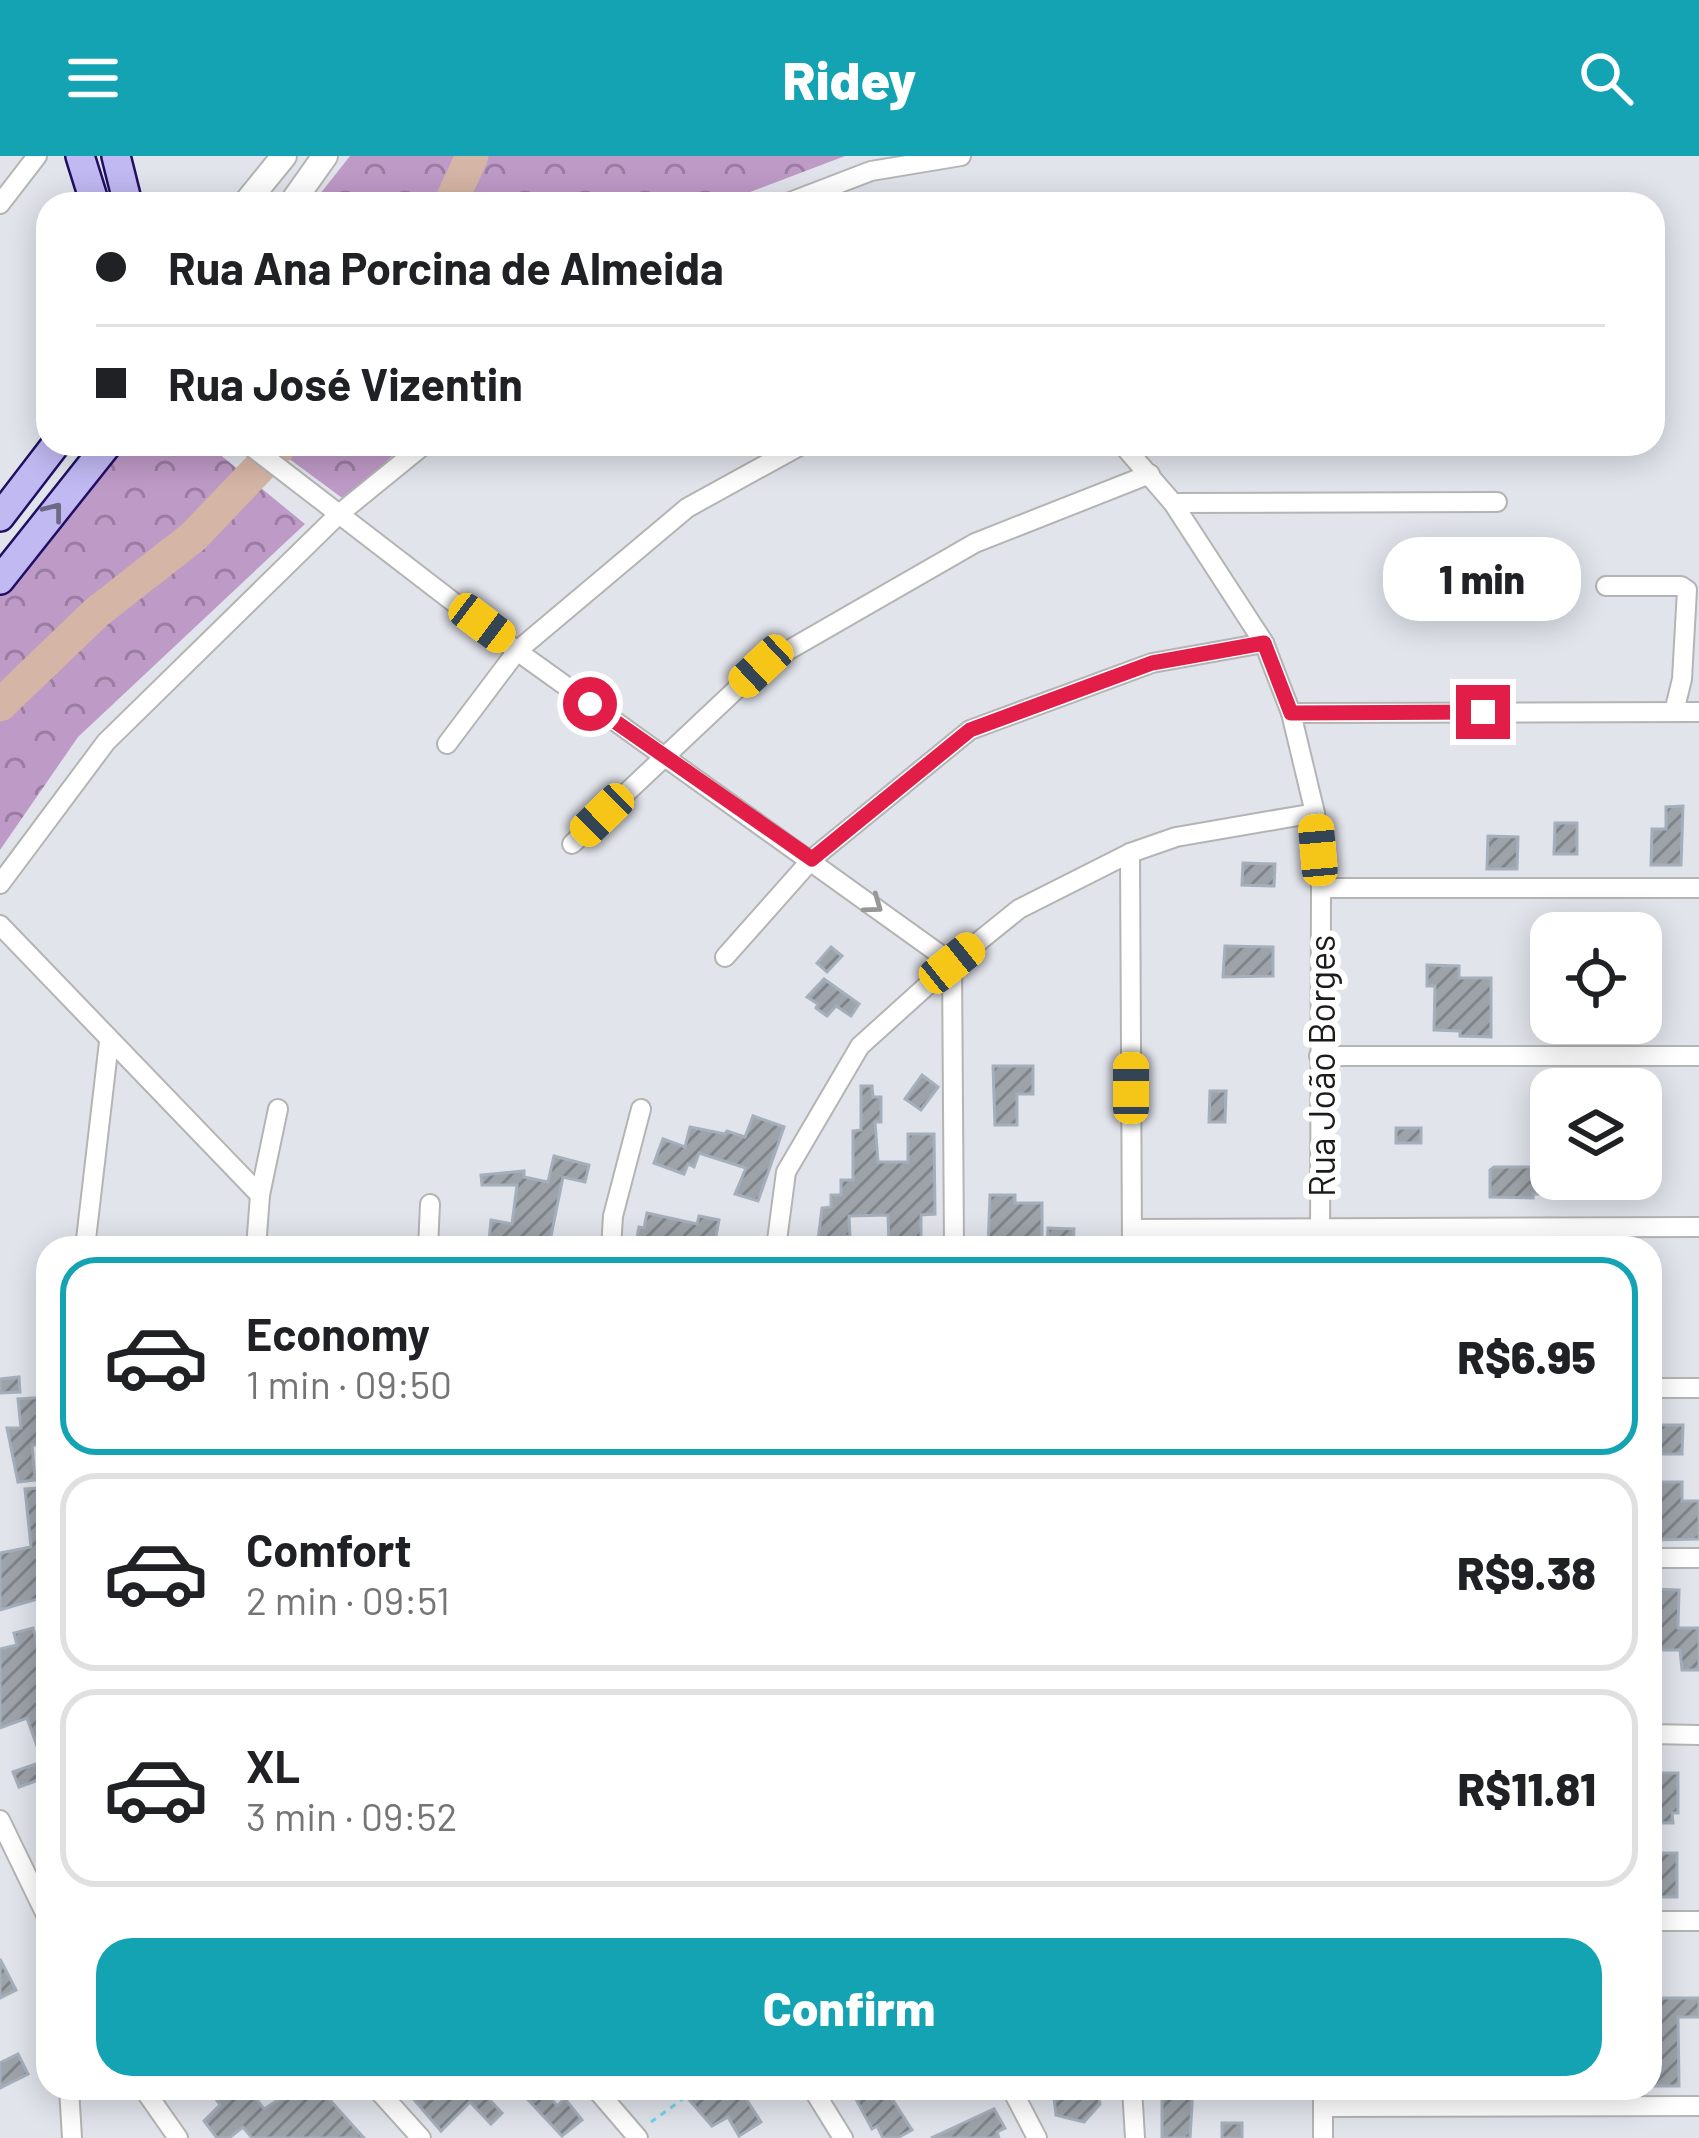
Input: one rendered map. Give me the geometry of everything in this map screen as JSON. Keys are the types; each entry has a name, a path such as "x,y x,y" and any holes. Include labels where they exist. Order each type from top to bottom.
{"main road":[{"path":"80,156 91,192"},
{"path":"116,156 125,192"},
{"path":"0,517 47,456"},
{"path":"0,580 98,456"}],"street":[{"path":"0,203 37,156"},
{"path":"255,192 284,156"},
{"path":"300,192 325,156"},
{"path":"816,192 871,171 961,156"},
{"path":"263,456 518,651 952,963"},
{"path":"0,884 106,742 339,514 410,456"},
{"path":"447,744 518,651 687,508 781,456"},
{"name":"Rua João Borges","path":"1133,456 1173,503 1264,643 1291,713 1315,813 1321,888 1320,1236"},
{"path":"572,844 761,666 975,543 1150,474"},
{"path":"1173,503 1498,502"},
{"path":"1606,586 1681,586 1687,590 1682,679 1674,712"},
{"path":"725,957 812,859 970,730 1152,663 1264,643"},
{"path":"1291,713 1699,712"},
{"path":"778,1236 786,1172 860,1046 1019,909 1130,853 1176,837 1315,813"},
{"path":"1130,853 1132,1236"},
{"path":"1321,888 1699,888"},
{"path":"0,925 260,1195"},
{"path":"952,963 955,1236"},
{"path":"87,1236 109,1042"},
{"path":"1318,1056 1699,1057"},
{"path":"257,1236 260,1195 278,1109"},
{"path":"611,1236 641,1109"},
{"path":"429,1236 430,1204"},
{"path":"1389,1236 1699,1227"},
{"path":"1662,1388 1699,1388"},
{"path":"1662,1558 1699,1558"},
{"path":"1662,1735 1699,1735"},
{"path":"0,1820 36,1884"},
{"path":"1662,1921 1699,1921"},
{"path":"70,2100 72,2138"},
{"path":"151,2100 178,2138"},
{"path":"387,2100 421,2138"},
{"path":"606,2100 637,2136"},
{"path":"819,2100 843,2138"},
{"path":"1017,2100 1037,2138"},
{"path":"1133,2100 1135,2138"},
{"path":"1323,2100 1323,2138"},
{"path":"1448,2100 1699,2106"}],"path":[{"path":"637,2136 683,2100"}],"green space":[{"path":"350,156 845,156 750,192 322,192"},
{"path":"107,456 222,456 305,524 78,737 0,850 0,586"},
{"path":"285,456 392,456 345,500"}],"building":[{"path":"1683,806 1681,865 1651,865 1652,829 1666,829 1666,807"},
{"path":"1555,823 1577,823 1577,854 1554,854"},
{"path":"1488,836 1518,837 1517,869 1487,869"},
{"path":"1243,863 1275,864 1274,886 1242,885"},
{"path":"1225,946 1273,947 1273,976 1223,977"},
{"path":"831,947 842,956 827,972 817,963"},
{"path":"1427,965 1459,966 1459,978 1491,978 1491,1037 1434,1030 1435,986 1427,986"},
{"path":"824,979 859,1004 851,1016 836,1006 827,1016 807,997"},
{"path":"993,1066 1033,1066 1033,1094 1017,1094 1017,1125 995,1125"},
{"path":"922,1075 938,1087 921,1110 905,1099"},
{"path":"861,1086 872,1086 873,1097 881,1097 881,1122 875,1122 878,1162 908,1162 908,1134 934,1134 935,1214 921,1215 921,1236 889,1236 888,1215 849,1216 850,1236 818,1236 822,1208 831,1207 831,1195 841,1195 841,1180 853,1180 853,1131 861,1130"},
{"path":"1210,1091 1226,1091 1225,1122 1209,1122"},
{"path":"753,1116 784,1127 758,1201 735,1194 746,1168 699,1153 694,1167 688,1164 684,1174 654,1163 663,1139 685,1147 690,1127 745,1137"},
{"path":"1396,1128 1421,1128 1421,1143 1396,1143"},
{"path":"554,1156 589,1165 585,1182 563,1177 551,1236 489,1236 491,1220 512,1224 517,1185 482,1185 481,1175 524,1171 524,1177 548,1182"},
{"path":"1530,1167 1530,1198 1490,1197 1490,1170"},
{"path":"990,1195 1015,1195 1015,1203 1042,1203 1042,1236 988,1236"},
{"path":"647,1213 697,1224 699,1216 719,1220 716,1236 637,1236 639,1227 644,1228"},
{"path":"1048,1228 1074,1229 1074,1236 1048,1236"},
{"path":"19,1377 20,1392 0,1393 0,1379"},
{"path":"36,1398 35,1480 18,1482 7,1428 21,1428 18,1399"},
{"path":"1662,1425 1683,1425 1682,1454 1662,1454"},
{"path":"1662,1482 1682,1482 1682,1501 1699,1501 1699,1539 1662,1540"},
{"path":"36,1488 36,1600 0,1610 0,1553 31,1547 25,1489"},
{"path":"1662,1589 1679,1590 1678,1628 1699,1628 1699,1670 1682,1670 1680,1650 1662,1650"},
{"path":"33,1628 36,1638 36,1743 27,1718 0,1728 0,1649 17,1645 14,1633"},
{"path":"36,1764 36,1781 19,1787 13,1772"},
{"path":"1662,1773 1678,1773 1678,1813 1672,1813 1673,1823 1662,1823"},
{"path":"1662,1853 1677,1853 1677,1897 1662,1897"},
{"path":"0,1959 16,1990 0,1998"},
{"path":"1662,1998 1699,1998 1699,2017 1678,2017 1679,2086 1662,2086"},
{"path":"18,2054 28,2074 0,2088 0,2063"},
{"path":"216,2100 257,2100 264,2109 278,2100 330,2100 364,2138 252,2138 243,2127 229,2138 217,2138 204,2121 220,2105"},
{"path":"414,2100 490,2100 502,2113 491,2124 470,2102 441,2131"},
{"path":"528,2100 552,2100 557,2106 566,2100 582,2120 562,2136"},
{"path":"689,2100 747,2100 761,2122 739,2136 728,2117 712,2126"},
{"path":"856,2100 893,2100 912,2130 897,2138 883,2138 877,2126 872,2129"},
{"path":"1054,2100 1099,2100 1084,2122 1056,2115"},
{"path":"1162,2100 1192,2100 1190,2138 1162,2138"},
{"path":"994,2109 1005,2128 997,2132 999,2138 931,2138"},
{"path":"1222,2123 1242,2123 1242,2138 1222,2138"}],"waterway":[{"path":"455,192 472,156"},
{"path":"0,705 97,612 193,537 271,456"}],"route":[{"path":"590,704 812,859 970,730 1152,663 1264,643 1291,713 1483,712"}]}
